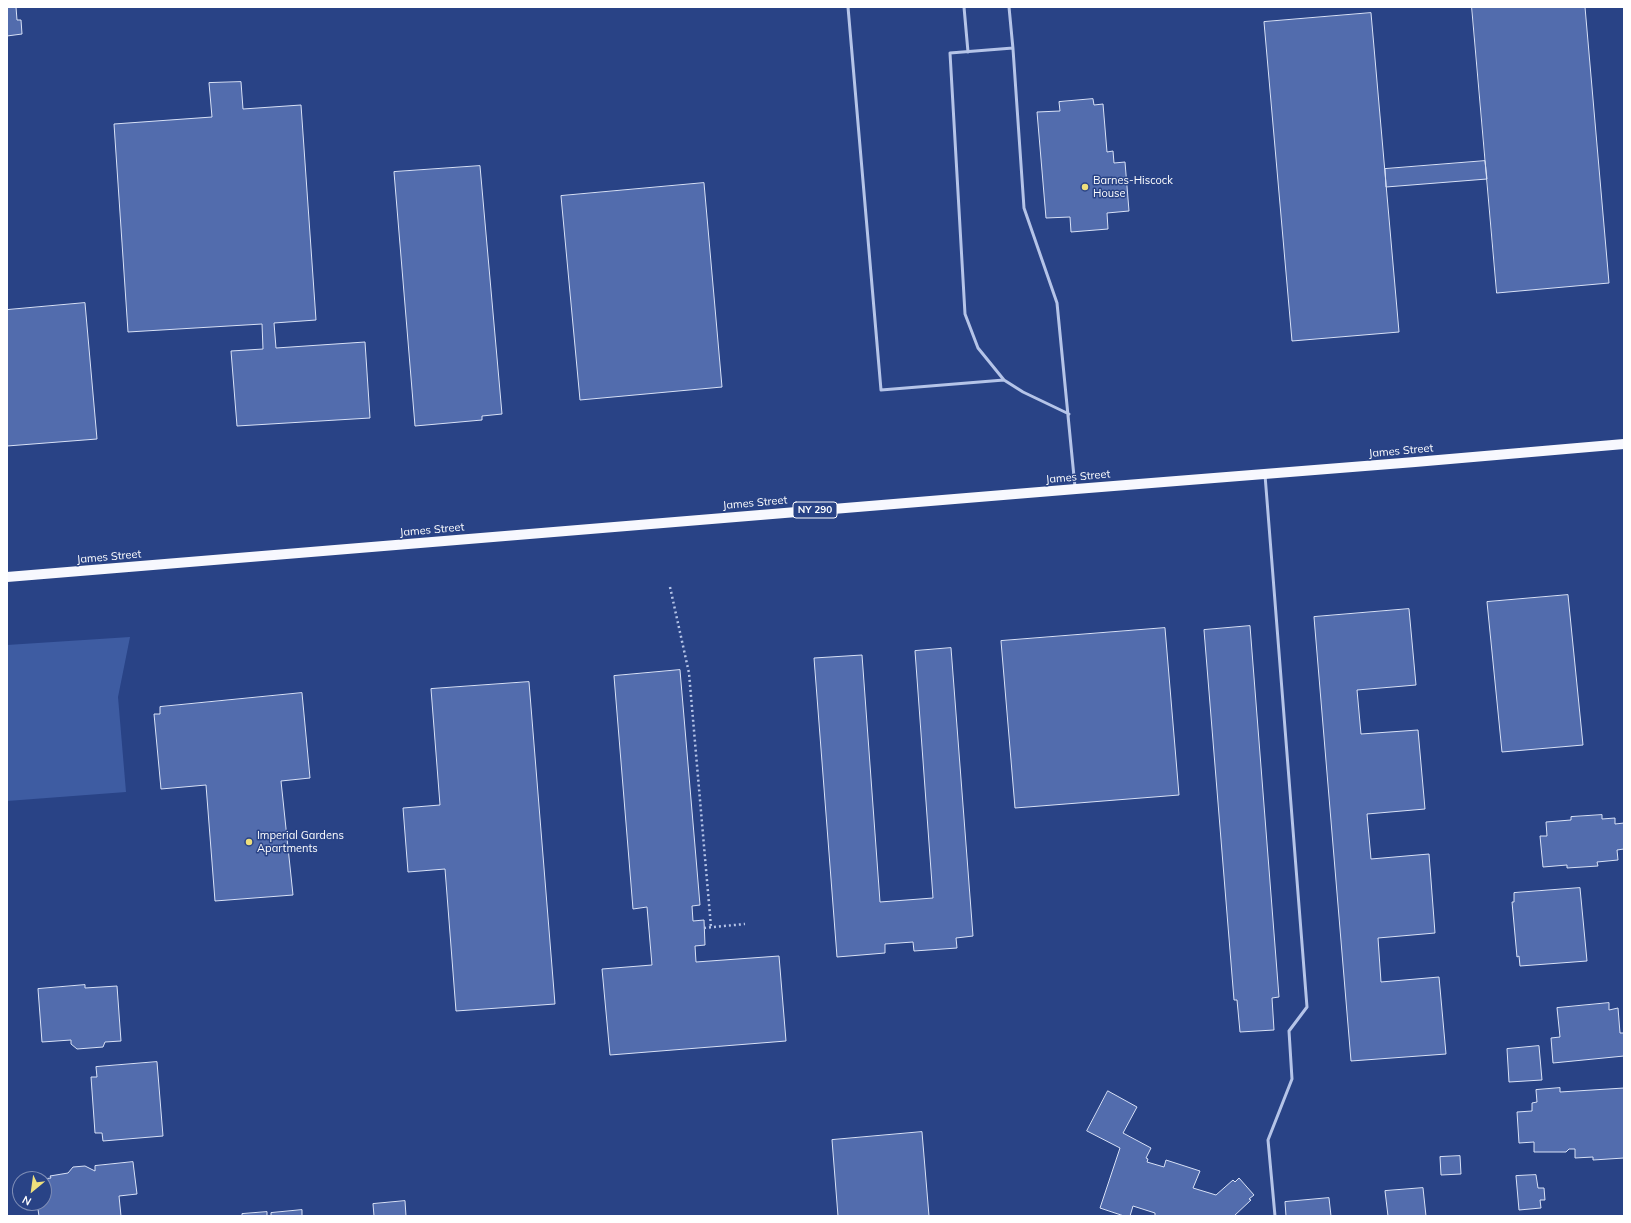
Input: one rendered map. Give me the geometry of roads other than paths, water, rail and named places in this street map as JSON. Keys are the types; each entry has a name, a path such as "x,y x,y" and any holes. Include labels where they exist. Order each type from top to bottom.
{"main road":[{"name":"James Street","path":"7,577 1624,444"}],"lane":[{"path":"848,7 881,390 1004,380"},
{"path":"964,7 968,52"},
{"path":"1009,7 1024,208 1057,303 1076,489"},
{"path":"1013,48 950,53 965,314 978,348 1004,380 1023,392 1069,414"},
{"path":"1265,474 1307,1007 1289,1031 1292,1079 1268,1140 1275,1216"}],"place":[{"name":"Barnes-Hiscock House","path":"1085,187"},
{"name":"Imperial Gardens Apartments","path":"249,842"}]}
